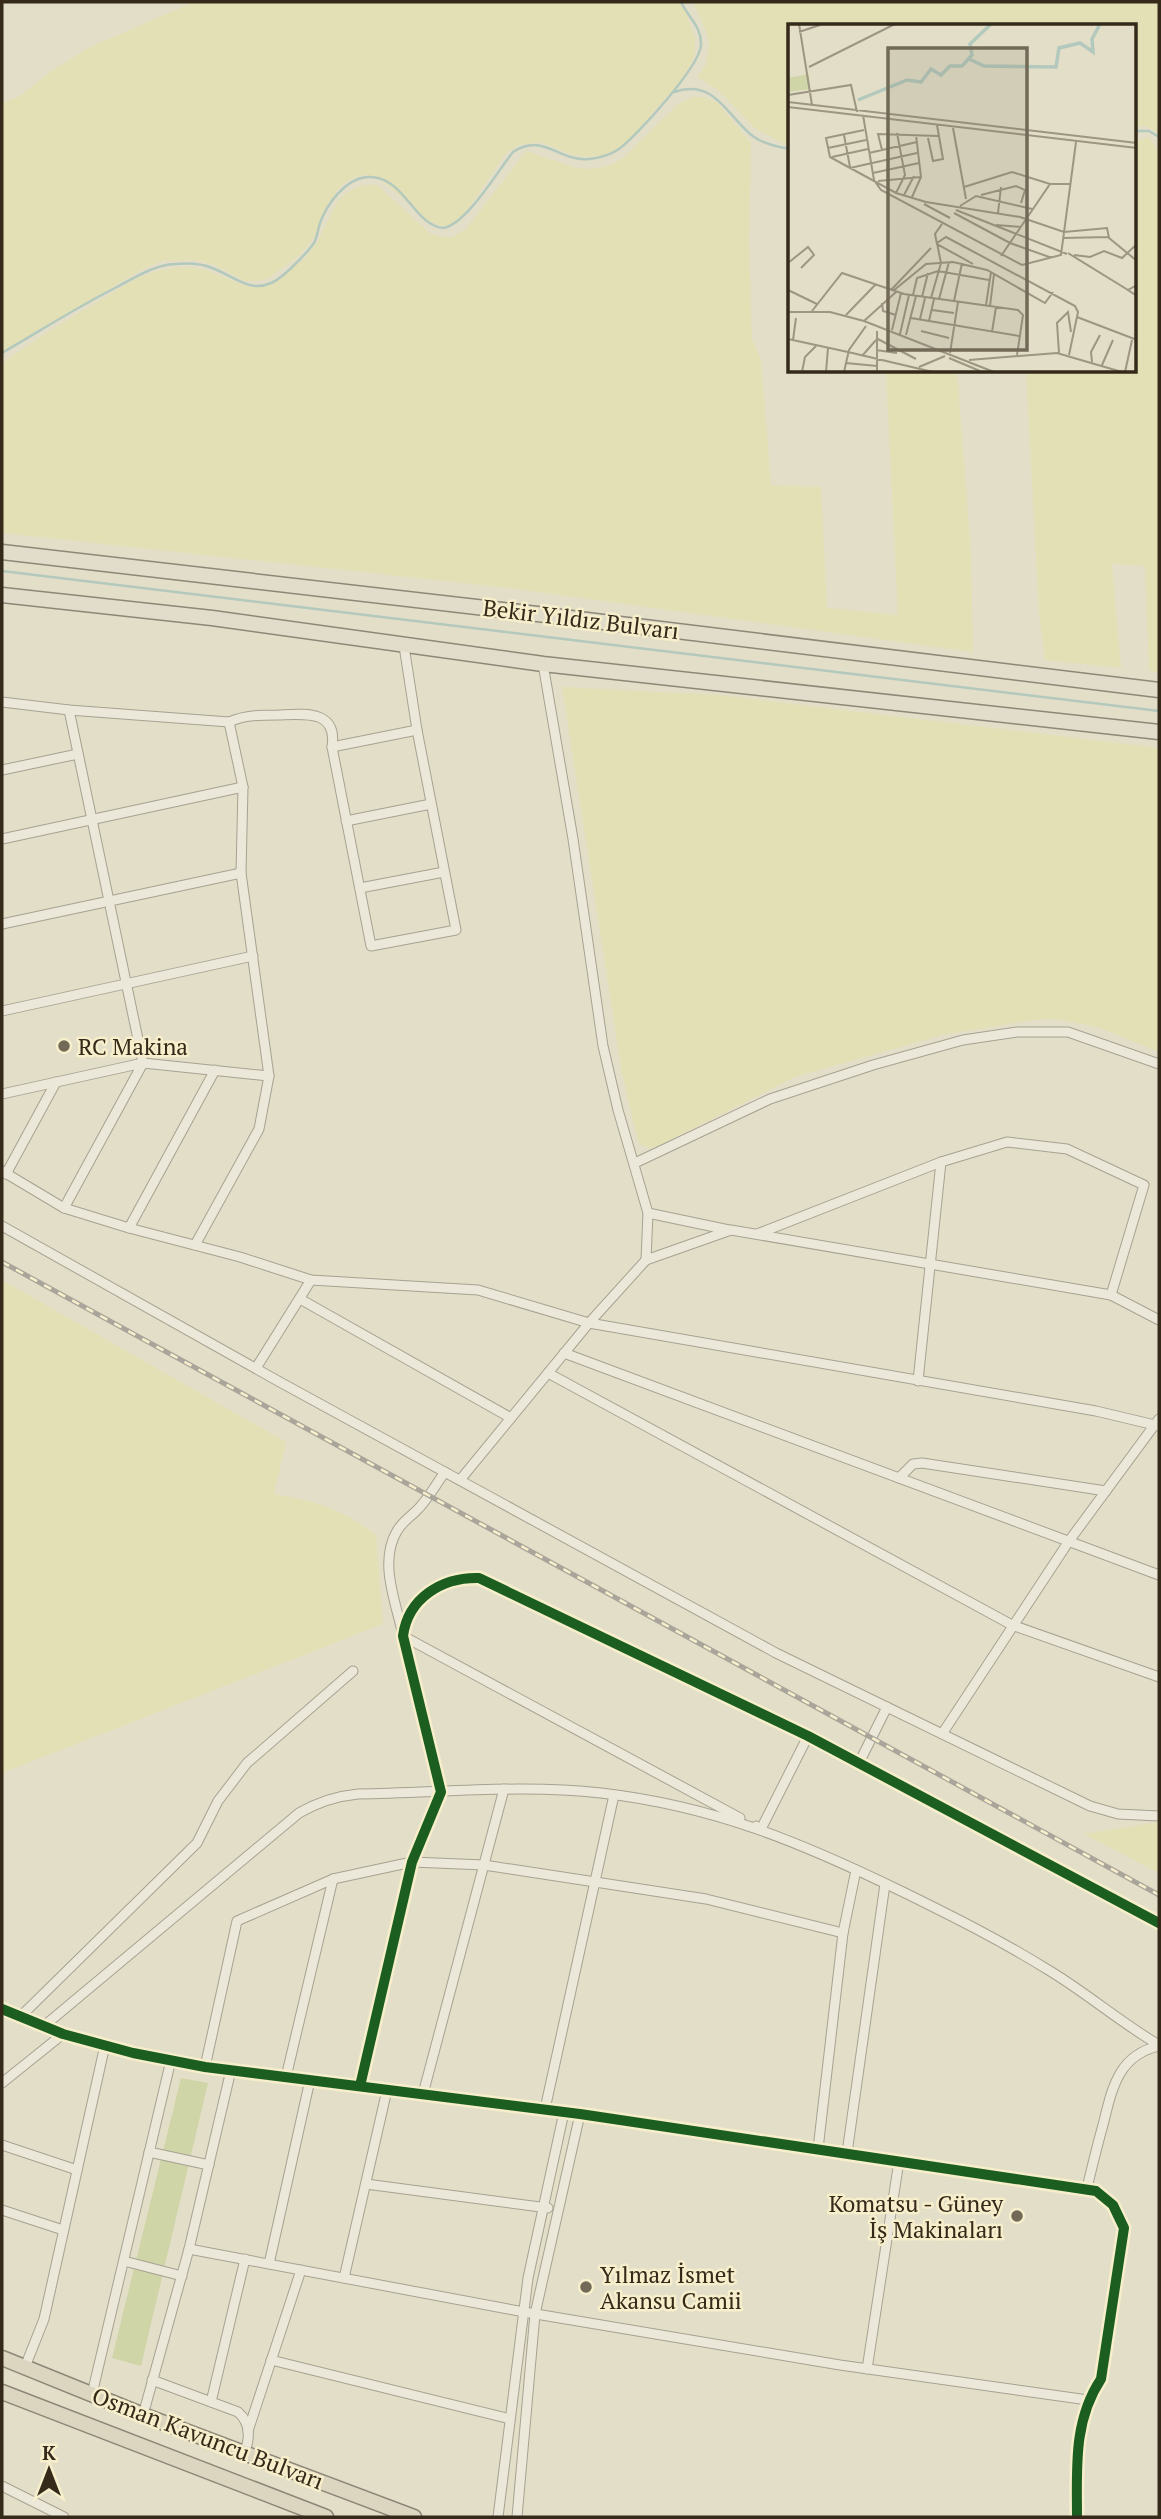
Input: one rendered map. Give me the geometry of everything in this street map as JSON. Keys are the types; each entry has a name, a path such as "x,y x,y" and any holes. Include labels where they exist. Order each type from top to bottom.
{"highway":[{"name":"Osman Kavuncu Bulvarı","path":"2,2358 244,2454 414,2517"},
{"name":"Osman Kavuncu Bulvarı","path":"2,2392 326,2517"}],"main road":[{"name":"Bekir Yıldız Bulvarı","path":"2,552 1159,690"},
{"name":"Bekir Yıldız Bulvarı","path":"2,595 212,618 543,664 1159,732"}],"street":[{"path":"2,702 229,722 243,716 315,715 324,720 331,729 332,747 371,946 456,930 416,730 404,646"},
{"path":"543,664 573,839 603,1046 618,1110 648,1213 646,1260"},
{"path":"64,1208 143,1063 69,710"},
{"path":"195,1245 259,1129 269,1076 241,873 243,787 229,722"},
{"path":"332,747 416,730"},
{"path":"2,770 78,754"},
{"path":"2,839 243,787"},
{"path":"346,821 431,804"},
{"path":"360,888 444,872"},
{"path":"2,924 241,873"},
{"path":"2,1011 254,956"},
{"path":"635,1163 770,1099 886,1061 982,1037 1035,1031 1068,1032 1159,1063"},
{"path":"2,1094 143,1063 269,1076"},
{"path":"129,1228 215,1070"},
{"path":"56,1082 4,1172 64,1208 240,1257 311,1280 478,1290 589,1323 1158,1423 1069,1541 942,1734"},
{"path":"756,1234 942,1162 1007,1142 1067,1149 1144,1185 1111,1295"},
{"path":"918,1381 942,1162"},
{"path":"648,1213 731,1230 1111,1295 1159,1320"},
{"path":"2,1226 776,1653 1090,1806 1118,1814 1159,1816"},
{"path":"460,1480 589,1323 646,1260 731,1230"},
{"path":"256,1368 311,1280"},
{"path":"300,1298 511,1418"},
{"path":"564,1353 1159,1575"},
{"path":"548,1373 1012,1625 1159,1677"},
{"path":"899,1478 913,1464 922,1463 1106,1491"},
{"path":"360,2086 412,1862 441,1792 390,1576 390,1548 399,1527 416,1512 445,1472"},
{"path":"403,1636 411,1611 429,1592 453,1581 479,1578 808,1736 1159,1923"},
{"path":"403,1636 761,1829"},
{"path":"21,2017 197,1843 218,1801 247,1763 353,1671"},
{"path":"859,1763 887,1707"},
{"path":"761,1829 808,1736"},
{"path":"423,2094 504,1789"},
{"path":"44,2026 308,1808 328,1799 348,1795 504,1789 569,1790 614,1795 698,1811 761,1829 821,1853 959,1919 1023,1954 1159,2046"},
{"path":"545,2109 614,1795"},
{"path":"205,2067 237,1921 333,1879 412,1862 484,1865 706,1899 843,1933"},
{"path":"818,2149 843,1933 856,1870"},
{"path":"286,2077 333,1879"},
{"path":"847,2153 884,1884"},
{"path":"2,2009 63,2034 105,2046 205,2067 545,2109 1096,2191 1109,2199 1124,2228 1101,2379 1088,2400 1079,2436 1077,2517"},
{"path":"2,2083 63,2034"},
{"path":"25,2367 44,2319 105,2046"},
{"path":"1087,2188 1116,2077 1131,2059 1145,2050 1159,2046"},
{"path":"92,2394 170,2060"},
{"path":"143,2415 190,2249 231,2070"},
{"path":"269,2264 310,2080"},
{"path":"344,2278 387,2090"},
{"path":"498,2517 528,2278 564,2112"},
{"path":"517,2517 535,2314 580,2114"},
{"path":"2,2145 77,2170"},
{"path":"149,2152 209,2165"},
{"path":"867,2369 899,2161"},
{"path":"366,2184 558,2211"},
{"path":"2,2210 63,2231"},
{"path":"190,2249 535,2314 867,2369 1088,2400"},
{"path":"211,2402 245,2259"},
{"path":"124,2261 182,2276"},
{"path":"244,2454 248,2431 301,2270"},
{"path":"271,2360 510,2419"},
{"path":"152,2380 238,2412 245,2420 248,2431"},
{"path":"2,2486 64,2517"}],"shaded area":[{"path":"194,2 682,2 695,38 695,53 684,77 626,144 605,155 589,157 572,155 541,142 519,145 506,153 456,224 442,226 430,222 379,178 367,175 355,177 344,183 336,192 313,239 300,255 269,278 245,281 212,264 194,260 163,261 143,269 2,353 2,103 20,96 53,70 90,47"},
{"path":"693,2 1159,2 1159,133 1146,126 1136,127 1136,24 788,24 788,146 753,127 718,90 697,77 706,64 709,43"},
{"path":"693,97 704,97 718,103 751,143 749,244 752,340 761,360 771,485 821,487 827,608 898,615 886,373 957,373 971,553 973,652 509,588 2,533 2,363 49,331 137,278 160,270 184,267 206,270 249,287 273,283 304,259 317,242 337,202 346,193 360,186 376,184 430,233 453,237 466,229 526,151 577,168 608,166 623,158 678,104"},
{"path":"1149,137 1159,153 1159,672 1149,671 1145,566 1112,564 1121,668 1045,660 1039,613 1026,373 1136,373 1136,142"},
{"path":"562,687 718,695 1159,748 1159,1052 1097,1027 1057,1019 1033,1020 942,1035 795,1077 658,1146 643,1146 638,1141 622,1073"},
{"path":"2,1280 286,1442 274,1494 328,1507 353,1519 376,1535 383,1624 2,1773"},
{"path":"1159,1822 1159,1873 1084,1834"}],"green space":[{"path":"181,2078 208,2083 141,2366 112,2358"}],"waterway":[{"path":"2,353 138,276 167,265 199,264 255,286 276,281 311,247 332,201 344,187 359,179 380,178 390,183 424,219 444,228 453,224 472,207 513,152 524,147 543,146 578,159 597,158 616,151 628,142 666,100 698,55 701,39 681,2"},
{"path":"674,92 688,89 711,95 754,137 788,149"},
{"path":"1136,131 1149,131 1159,137"},
{"path":"2,571 1159,711"}],"railway":[{"path":"2,1262 1159,1895"}],"cycle path":[{"path":"360,2086 412,1862 441,1792 403,1636 406,1623 419,1601 429,1592 452,1581 479,1578 808,1736 1159,1923"},
{"path":"2,2009 63,2034 133,2053 205,2067 580,2114 1096,2191 1113,2205 1124,2228 1101,2379 1085,2412 1078,2446 1077,2517"}],"place":[{"name":"RC Makina","path":"64,1046"},
{"name":"Komatsu - Güney İş Makinaları","path":"1017,2216"},
{"name":"Yılmaz İsmet Akansu Camii","path":"586,2287"}]}
